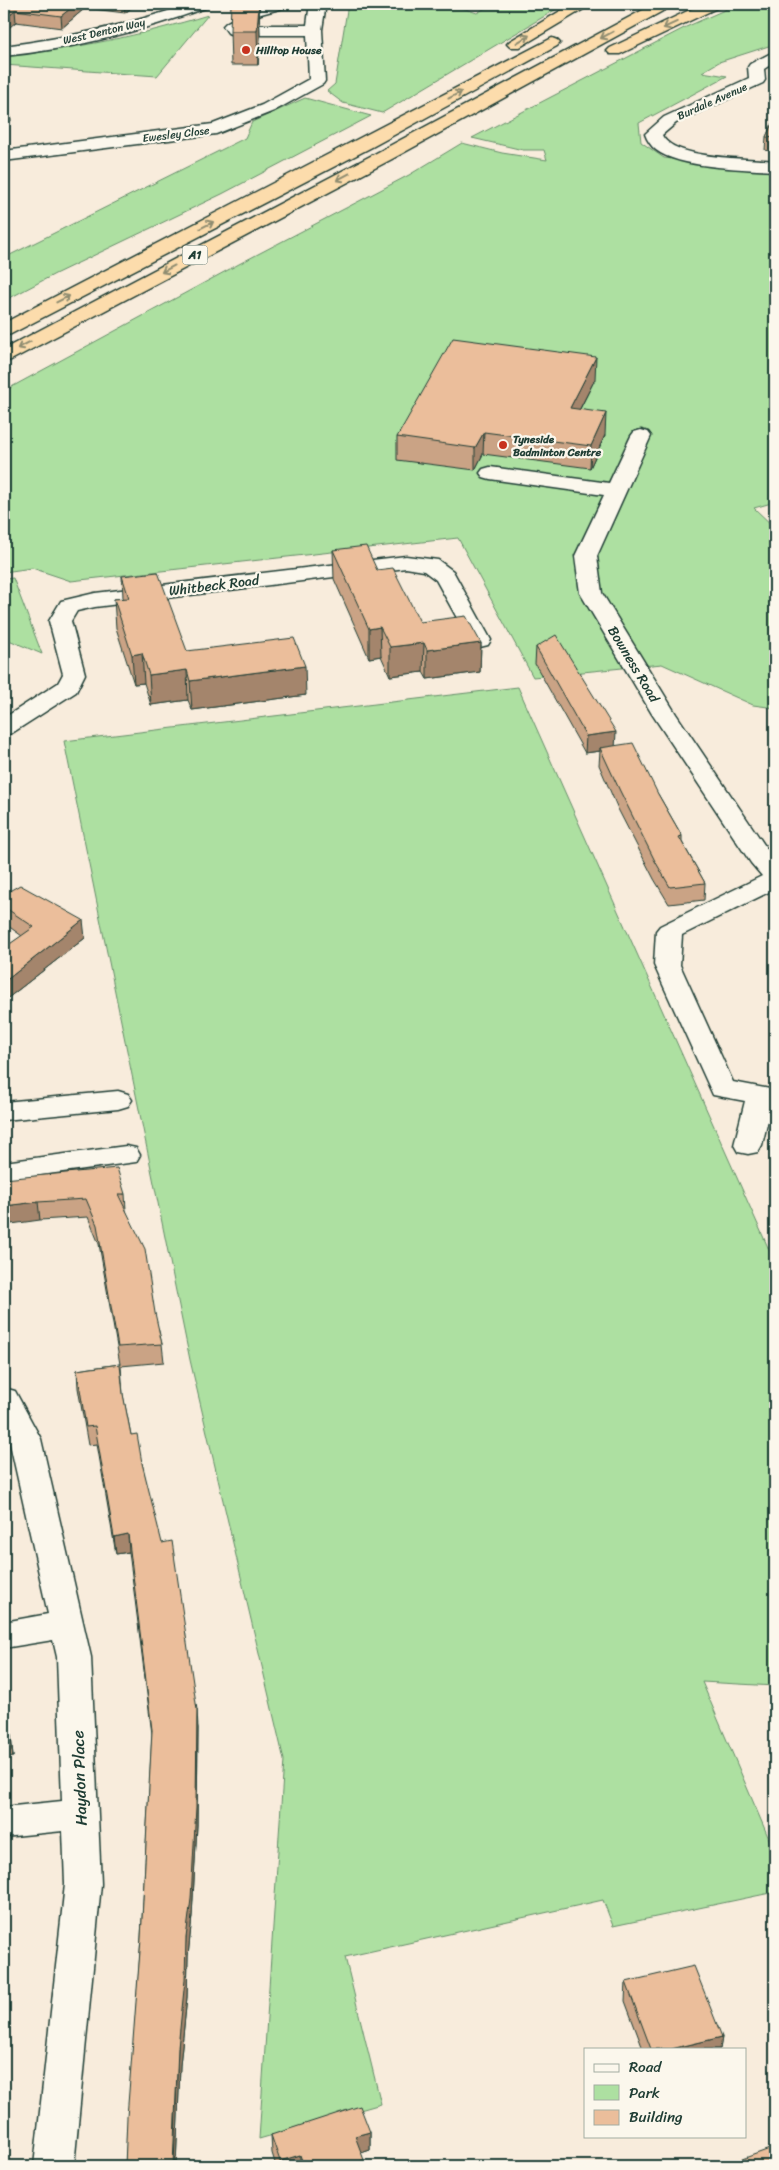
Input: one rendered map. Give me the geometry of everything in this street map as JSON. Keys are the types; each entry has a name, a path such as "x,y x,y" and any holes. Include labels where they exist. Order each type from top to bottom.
{"highway":[{"path":"366,143 433,93 582,4"},
{"name":"A1","path":"4,356 386,155 665,4"},
{"path":"602,58 714,4"},
{"name":"A1","path":"4,330 366,143 565,36"},
{"path":"386,155 495,111 557,80"}],"street":[{"name":"West Denton Way","path":"4,51 93,36 203,4"},
{"path":"282,4 256,12 231,26 234,30 314,30 317,10 314,4"},
{"name":"Ewesley Close","path":"4,156 216,129 268,108 317,81 314,30"},
{"name":"Burdale Avenue","path":"775,56 756,67 763,84 670,120 652,134 656,143 668,150 688,156 775,166"},
{"name":"Bowness Road","path":"641,436 586,556 591,593 664,714 763,863 775,874"},
{"path":"490,473 616,490"},
{"name":"Whitbeck Road","path":"4,728 68,687 74,674 60,621 69,606 95,600 406,562 430,565 445,576 480,640"},
{"path":"748,1145 760,1095 723,1089 667,965 669,931 775,879"},
{"path":"4,1111 118,1100"},
{"path":"4,1171 126,1155"},
{"name":"Haydon Place","path":"4,1399 25,1439 74,1657 83,1884 54,2166"},
{"path":"4,1636 67,1624"},
{"path":"4,1822 80,1814"}],"green space":[{"path":"348,4 451,4 477,13 492,4 565,4 382,113 343,103 327,91 335,84"},
{"path":"738,4 775,4 775,44 719,62 702,72 727,76 639,123 641,142 664,158 775,170 775,502 754,508 775,528 775,708 753,705 662,664 533,677 458,538 71,581 32,568 4,572 4,391 409,175 462,143 502,153 547,160 544,150 523,150 472,138 686,27"},
{"path":"208,15 157,76 4,65 4,55 30,53 107,41"},
{"path":"305,98 371,116 222,194 55,274 4,301 4,258 245,138 252,122"},
{"path":"13,578 42,654 4,638 4,579"},
{"path":"518,687 775,1263 775,1686 702,1682 775,1853 775,1892 613,1926 603,1900 345,1957 381,2104 259,2139 284,1760 190,1360 64,741"}],"building":[{"path":"4,4 76,4 61,16 15,10 4,19"},
{"path":"231,4 259,4 257,31 230,31"},
{"path":"4,96 10,107 4,108"},
{"path":"775,117 775,138 766,137"},
{"path":"453,338 596,357 570,408 606,413 591,446 484,432 475,448 397,437"},
{"path":"366,546 377,570 393,568 420,622 466,616 481,643 427,650 424,643 390,647 380,627 369,629 333,550"},
{"path":"158,572 187,651 294,638 305,666 190,681 187,670 149,675 142,653 132,655 114,599 129,598 122,576"},
{"path":"556,635 616,732 586,736 536,647"},
{"path":"633,743 658,794 682,836 679,837 705,883 670,887 655,861 600,748"},
{"path":"20,885 83,920 4,982 4,948 34,927 4,907 4,894"},
{"path":"117,1168 125,1194 118,1194 145,1249 162,1344 118,1347 97,1225 86,1199 4,1206 4,1179"},
{"path":"120,1364 123,1394 131,1435 137,1434 142,1463 162,1543 172,1541 197,1710 196,1807 191,1899 186,1938 185,1980 178,2048 173,2165 200,2166 125,2166 141,1938 152,1730 128,1534 114,1537 95,1426 86,1427 77,1370"},
{"path":"4,1663 10,1739 4,1739"},
{"path":"694,1966 722,2037 675,2048 651,2048 626,1982"},
{"path":"360,2106 370,2132 355,2136 364,2160 347,2166 304,2166 300,2155 280,2161 271,2135"},
{"path":"775,2147 775,2166 723,2166"}],"place":[{"name":"Hilltop House","path":"246,50"},
{"name":"Tyneside Badminton Centre","path":"503,445"}]}
